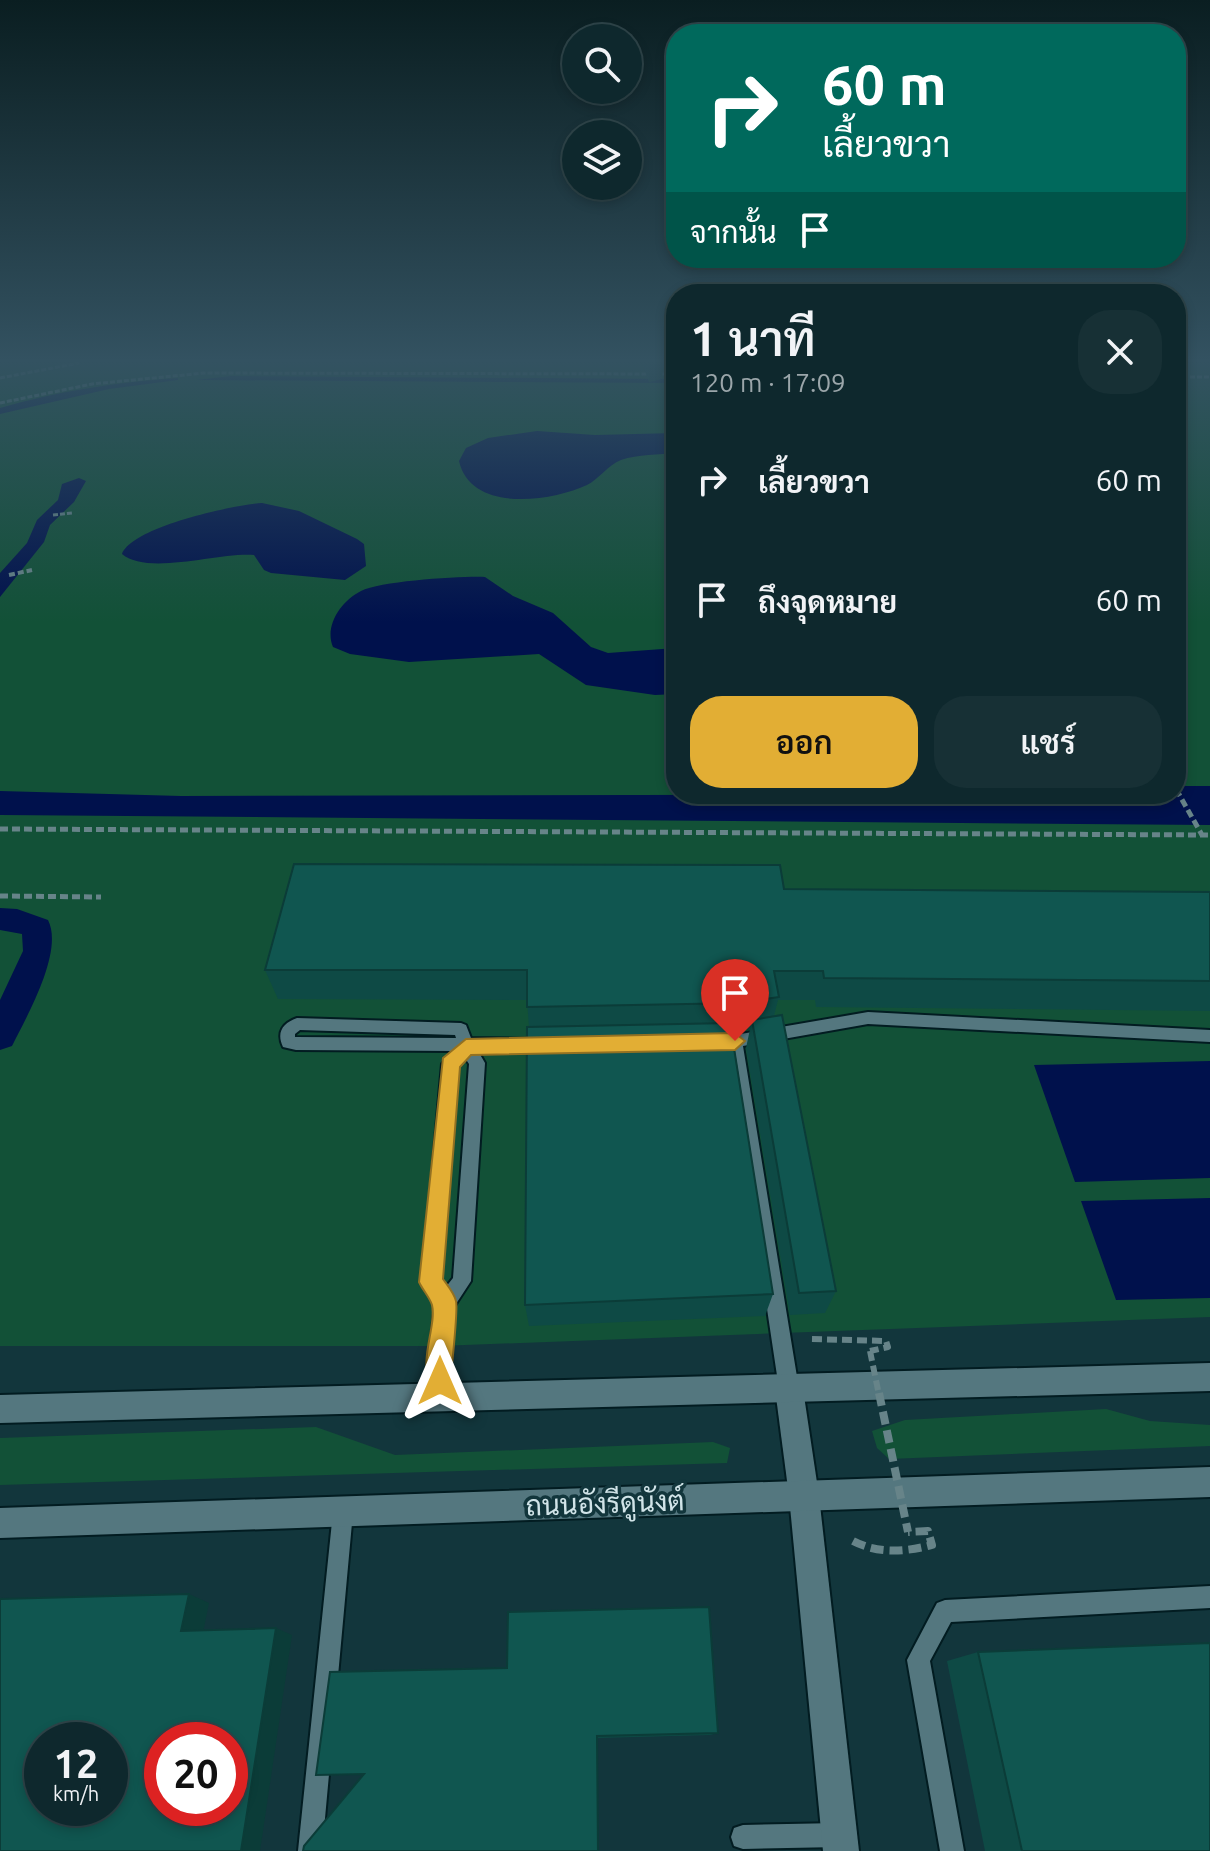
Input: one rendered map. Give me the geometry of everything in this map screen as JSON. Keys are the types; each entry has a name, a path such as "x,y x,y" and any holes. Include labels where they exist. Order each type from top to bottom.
{"main road":[{"path":"0,1409 1210,1377"},
{"path":"789,1389 804,1496 840,1843"},
{"name":"ถนนอังรีดูนังต์","path":"0,1523 1210,1482"}],"lane":[{"path":"789,1389 727,1042 868,1018 1210,1036"},
{"path":"441,1398 439,1346 445,1303 462,1281 477,1063 466,1047 461,1029 297,1024 287,1032 288,1042 296,1044 466,1047 561,1045"},
{"path":"445,1303 431,1282 450,1064 466,1047"},
{"path":"310,1851 343,1512"},
{"path":"952,1851 918,1660 945,1611 1210,1597"},
{"path":"743,1837 840,1843"}],"path":[{"path":"53,515 73,513"},
{"path":"9,575 32,570"},
{"path":"1184,804 1202,835"},
{"path":"0,829 1210,835"},
{"path":"0,896 101,897"},
{"path":"812,1339 886,1341 888,1347 882,1351 870,1351 908,1532 928,1531 932,1545 917,1549 866,1550 853,1541"}],"green space":[{"path":"0,449 666,449 666,804 1186,804 1186,449 1210,449 1210,1317 439,1346 0,1346"},
{"path":"1106,1409 1150,1421 1210,1425 1210,1446 889,1459 877,1448 872,1431 905,1420"},
{"path":"316,1427 395,1455 713,1442 730,1448 727,1463 0,1485 0,1438"}],"shaded area":[{"path":"465,449 666,449 666,454 621,460 587,485 571,491 533,499 495,496 479,489 466,478 459,461"},
{"path":"79,478 86,481 74,502 50,525 44,542 0,597 0,573 27,543 37,520 58,500 62,484"},
{"path":"262,503 299,511 357,539 364,544 366,566 345,580 271,573 264,570 254,555 149,563 122,554 130,544 163,527 208,513"},
{"path":"485,577 513,596 553,613 591,647 608,653 666,649 666,694 586,685 539,654 409,662 350,654 333,647 331,631 336,615 354,595 371,587 440,578"},
{"path":"1186,786 1210,786 1210,825 0,815 0,791 181,796 666,795 666,804 1186,804"},
{"path":"1210,1061 1210,1178 1075,1182 1034,1065"},
{"path":"1210,1198 1210,1298 1116,1300 1081,1201"}],"building":[{"path":"294,864 780,865 784,889 1210,892 1210,981 824,978 823,971 774,971 779,997 740,1003 527,1007 527,970 265,970"},
{"path":"782,1015 836,1291 799,1293 752,1020"},
{"path":"730,1023 773,1294 525,1305 527,1027"},
{"path":"189,1594 181,1631 276,1628 248,1806 248,1722 144,1722 144,1826 245,1826 241,1851 0,1851 0,1599"},
{"path":"709,1607 718,1733 597,1736 598,1851 303,1851 364,1774 316,1775 330,1672 507,1668 508,1612"},
{"path":"1210,1643 1210,1851 1022,1851 978,1652"}],"waterway":[{"path":"0,919 17,920 37,928 38,951 0,1036"}],"route":[{"path":"440,1381 439,1346 445,1303 431,1282 450,1064 466,1047 735,1041"}]}
